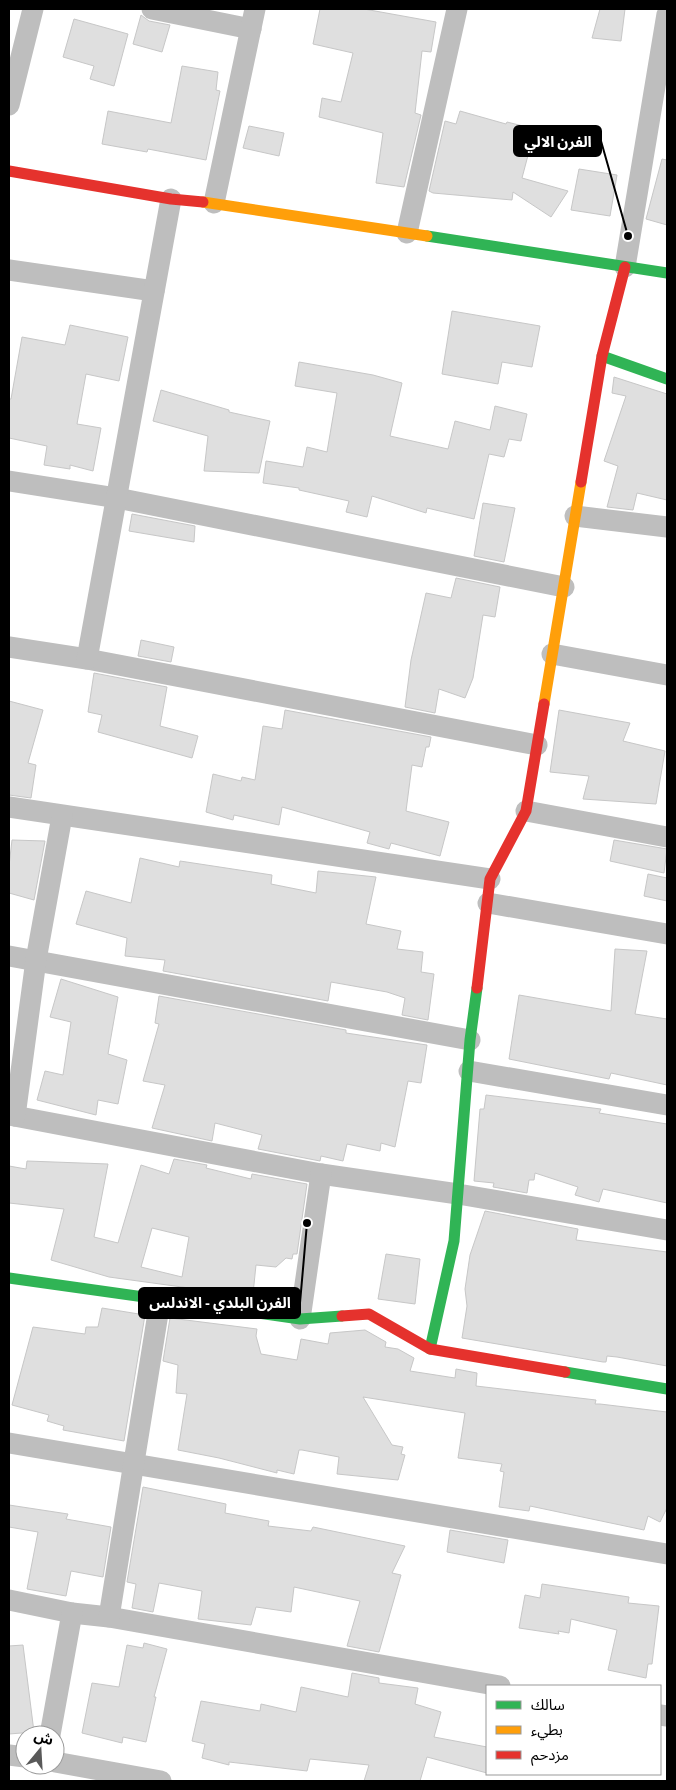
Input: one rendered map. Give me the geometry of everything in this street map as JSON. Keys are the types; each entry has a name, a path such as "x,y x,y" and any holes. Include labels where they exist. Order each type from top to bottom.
{"street":[{"path":"9,105 33,9"},
{"path":"152,9 253,19 214,203"},
{"path":"407,233 457,9"},
{"path":"430,1350 454,1241 470,1040 490,879 526,811 602,356 625,267 667,16"},
{"path":"9,171 171,199 214,203 667,273"},
{"path":"87,659 171,199"},
{"path":"9,270 154,291"},
{"path":"602,356 667,379"},
{"path":"9,481 117,498 564,587"},
{"path":"575,516 667,527"},
{"path":"9,647 87,659 537,745"},
{"path":"552,654 667,675"},
{"path":"9,807 490,879"},
{"path":"526,811 667,837"},
{"path":"62,816 36,960 12,1116 321,1174 458,1194 667,1230"},
{"path":"488,903 667,934"},
{"path":"9,956 470,1040"},
{"path":"469,1071 667,1105"},
{"path":"300,1319 321,1174"},
{"path":"9,1278 160,1302 300,1319 369,1314 430,1350 667,1389"},
{"path":"109,1617 160,1302"},
{"path":"9,1444 667,1554"},
{"path":"9,1600 72,1613 109,1617 494,1685"},
{"path":"52,1725 72,1613"},
{"path":"65,1767 81,1774 161,1781"}],"building":[{"path":"320,9 364,9 436,22 431,52 422,51 415,113 421,115 404,187 376,183 383,133 319,117 322,98 341,102 353,53 313,44"},
{"path":"600,9 625,9 621,41 592,38"},
{"path":"141,15 149,21 170,25 162,52 133,44"},
{"path":"74,19 128,34 114,86 90,79 94,66 63,57"},
{"path":"182,66 218,72 216,90 220,91 206,160 148,149 147,152 102,144 108,111 171,123"},
{"path":"460,111 506,124 507,122 535,129 522,178 568,191 551,217 513,192 512,200 433,193 429,191 445,121 456,124"},
{"path":"249,126 284,133 279,156 243,148"},
{"path":"662,159 667,160 667,225 646,219"},
{"path":"579,169 617,175 610,216 571,210"},
{"path":"452,311 540,326 532,367 502,362 498,384 442,374"},
{"path":"70,325 128,337 119,381 86,374 77,424 101,428 93,471 70,465 70,469 44,465 47,446 9,438 9,399 11,399 22,337 65,345"},
{"path":"299,362 373,375 402,383 390,436 448,449 455,421 490,430 495,406 527,414 521,441 509,439 504,457 489,454 474,519 427,508 426,513 372,496 367,517 346,512 349,501 299,490 299,488 263,483 266,461 303,467 307,447 327,452 337,393 295,386"},
{"path":"614,377 667,394 667,500 637,493 633,510 607,507 618,466 604,461 626,396 612,393"},
{"path":"161,390 229,410 229,412 270,421 259,473 204,471 208,436 153,421"},
{"path":"483,503 515,508 504,562 474,556"},
{"path":"132,514 195,526 194,542 129,531"},
{"path":"456,578 500,587 495,617 483,615 473,678 465,698 439,689 435,713 405,707 411,660 426,593 451,598"},
{"path":"141,640 174,647 171,662 138,656"},
{"path":"94,673 167,687 160,726 198,736 192,758 98,732 102,715 88,712"},
{"path":"9,701 43,710 28,763 36,765 31,798 9,795"},
{"path":"285,710 431,737 429,747 426,747 422,767 412,765 406,811 449,822 440,856 391,843 389,849 367,843 370,832 282,807 279,825 234,815 233,820 206,812 213,774 241,781 242,777 255,780 263,726 282,729"},
{"path":"559,710 630,723 623,741 665,751 656,804 583,799 589,776 550,772"},
{"path":"12,840 45,841 34,900 9,893 9,866"},
{"path":"614,840 667,849 664,873 610,861"},
{"path":"140,858 179,867 180,861 272,875 271,884 316,893 318,871 376,877 366,924 401,931 397,949 423,952 421,972 434,974 428,1020 402,1015 405,998 387,992 331,982 328,1001 163,971 165,960 125,956 127,938 76,924 86,891 131,903"},
{"path":"648,874 667,878 667,901 644,896"},
{"path":"615,949 647,951 635,1014 667,1019 667,1085 611,1073 609,1079 509,1059 519,995 611,1011"},
{"path":"61,979 118,997 108,1054 127,1060 118,1104 98,1100 96,1115 37,1100 45,1071 63,1075 71,1022 50,1017"},
{"path":"159,996 346,1030 346,1033 427,1045 421,1083 408,1081 395,1147 381,1143 380,1151 347,1144 343,1161 321,1156 320,1161 258,1149 262,1135 215,1123 212,1141 152,1128 165,1085 143,1081 159,1024 155,1023"},
{"path":"486,1095 601,1109 599,1113 667,1124 667,1203 603,1189 599,1202 575,1195 578,1187 535,1173 534,1180 529,1180 527,1193 493,1187 494,1183 474,1181 480,1109 484,1109"},
{"path":"174,1159 207,1165 206,1168 251,1179 252,1174 307,1184 297,1254 293,1254 292,1259 286,1258 276,1267 256,1265 253,1294 255,1297 109,1277 51,1260 64,1209 9,1203 9,1166 26,1169 27,1161 108,1164 94,1237 118,1243 141,1165 169,1174","holes":["152,1228 189,1237 182,1277 141,1267"]},
{"path":"485,1211 578,1229 576,1240 667,1252 667,1366 607,1356 606,1362 603,1362 462,1338 467,1306 465,1289 470,1255"},
{"path":"386,1254 420,1259 415,1304 378,1299"},
{"path":"102,1308 145,1315 124,1441 63,1430 64,1426 47,1421 49,1415 12,1405 33,1327 85,1334 86,1327 98,1327"},
{"path":"170,1318 257,1329 256,1336 261,1354 297,1360 301,1339 328,1344 330,1333 365,1330 386,1342 385,1347 398,1349 414,1358 410,1371 455,1378 456,1369 477,1373 476,1386 596,1400 595,1404 667,1412 667,1508 660,1522 648,1516 644,1530 530,1506 529,1511 499,1507 504,1472 500,1471 502,1464 458,1458 465,1413 363,1397 392,1445 403,1447 401,1454 405,1455 398,1480 337,1474 339,1457 302,1450 299,1450 294,1474 277,1470 277,1473 178,1450 187,1394 176,1393 178,1365 163,1361"},
{"path":"143,1487 226,1504 225,1513 269,1521 268,1526 311,1531 313,1527 405,1546 392,1573 401,1575 379,1652 347,1646 360,1601 294,1587 291,1612 256,1607 251,1625 198,1619 202,1591 159,1583 153,1612 132,1608 136,1584 127,1582"},
{"path":"9,1505 68,1514 66,1519 111,1527 103,1577 71,1571 66,1596 27,1589 38,1532 9,1527"},
{"path":"450,1530 508,1540 504,1563 447,1552"},
{"path":"542,1584 629,1597 628,1603 659,1606 652,1664 648,1664 646,1678 608,1670 617,1630 571,1619 569,1633 558,1631 559,1634 519,1628 525,1595 540,1598"},
{"path":"144,1643 167,1649 154,1697 156,1697 146,1742 123,1737 122,1743 82,1733 92,1683 119,1687 127,1645 143,1648"},
{"path":"23,1645 33,1725 15,1725 15,1734 9,1734 9,1646"},
{"path":"352,1673 379,1678 379,1683 418,1688 415,1704 441,1712 434,1737 486,1747 486,1773 427,1757 420,1781 364,1781 369,1765 310,1759 307,1771 229,1762 229,1765 202,1758 205,1744 192,1741 201,1701 260,1711 261,1704 296,1712 301,1687 348,1697"}],"traffic: fast":[{"path":"427,236 667,273"},
{"path":"602,356 667,379"},
{"path":"430,1349 454,1241 470,1040 477,988"},
{"path":"9,1278 300,1319 342,1316"},
{"path":"565,1372 667,1389"}],"traffic: slow":[{"path":"203,202 427,236"},
{"path":"544,704 581,482"}],"traffic: jam":[{"path":"9,171 171,199 203,202"},
{"path":"581,482 602,356 625,267"},
{"path":"477,988 490,879 526,811 544,704"},
{"path":"342,1316 369,1314 430,1349 565,1372"}],"place":[{"name":"الفرن الالي","path":"628,236"},
{"name":"الفرن البلدي - الاندلس","path":"307,1223"}]}
